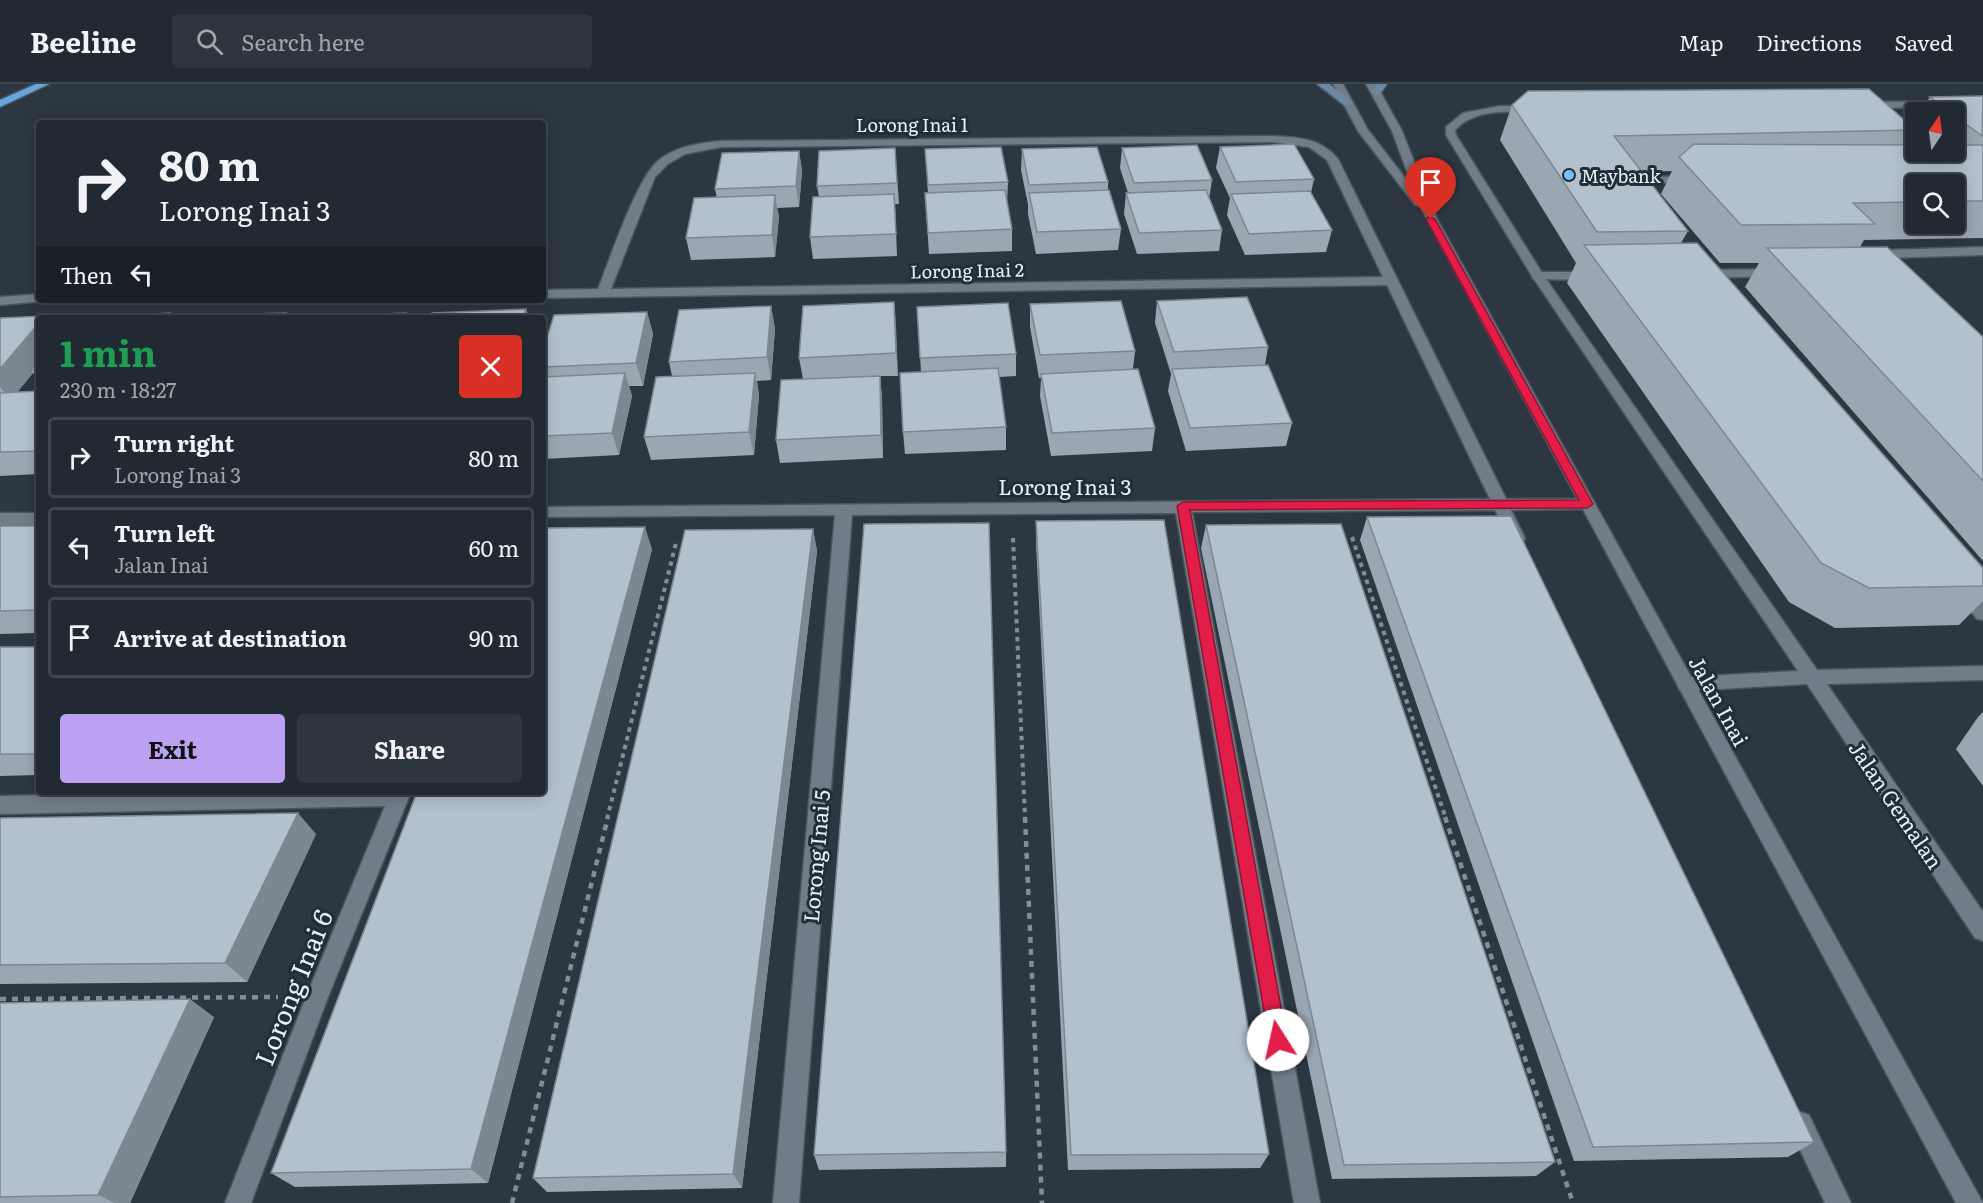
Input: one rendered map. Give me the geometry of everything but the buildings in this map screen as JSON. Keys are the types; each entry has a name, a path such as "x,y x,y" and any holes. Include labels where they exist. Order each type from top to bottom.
{"highway":[{"path":"0,104 44,84"}],"main road":[{"path":"1322,84 1348,103"}],"street":[{"name":"Jalan Inai","path":"1338,84 1363,131 1431,219"},
{"name":"Jalan Inai","path":"1376,87 1397,131 1431,219 1970,1203"},
{"path":"1868,120 1850,105 1983,104"},
{"name":"Jalan Gemalan","path":"1546,109 1473,112 1450,129 1451,135 1538,276 1812,677 1973,904 1983,931"},
{"name":"Lorong Inai 1","path":"603,293 650,176 658,165 674,154 696,147 721,144 1248,140 1294,140 1311,143 1324,149 1332,159 1392,281"},
{"path":"1659,214 1644,196 1642,189 1647,184 1654,180 1709,179"},
{"path":"1867,271 1867,265 1873,257 1885,254 1983,251"},
{"path":"1693,257 1722,292"},
{"path":"1684,274 1787,273"},
{"path":"1538,276 1605,275"},
{"path":"1392,281 1527,558"},
{"name":"Lorong Inai 2","path":"546,294 1392,281"},
{"path":"0,301 36,298"},
{"name":"Lorong Inai 3","path":"546,512 1587,504"},
{"path":"1183,506 1307,1203"},
{"name":"Lorong Inai 5","path":"786,1203 844,509"},
{"path":"0,519 36,519"},
{"path":"1953,577 1983,614"},
{"path":"1686,684 1812,677 1983,673"},
{"path":"0,805 364,795"},
{"name":"Lorong Inai 6","path":"238,1203 317,997 400,795"},
{"path":"1792,1106 1838,1203"}],"path":[{"path":"1342,505 1573,1203"},
{"path":"1012,507 1042,1203"},
{"path":"512,1203 684,510"},
{"path":"0,999 317,997"}],"place":[{"name":"Maybank","path":"1569,175"}],"route":[{"path":"1278,1040 1183,506 1587,504 1431,219"}]}
